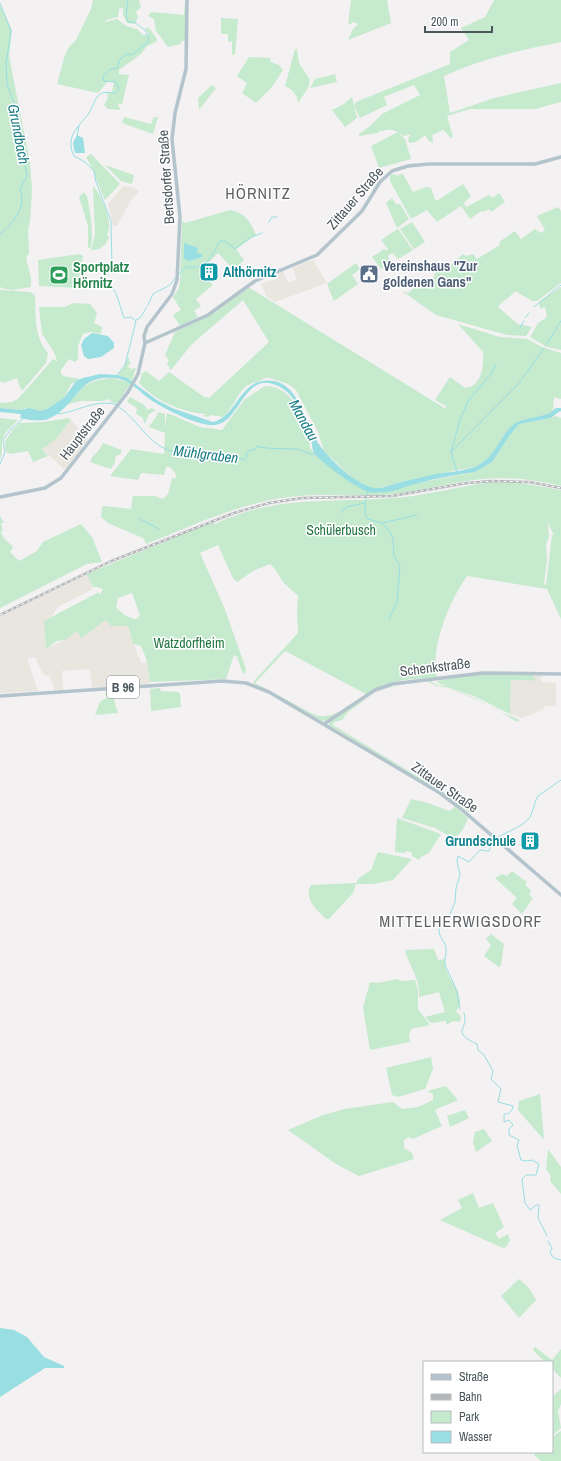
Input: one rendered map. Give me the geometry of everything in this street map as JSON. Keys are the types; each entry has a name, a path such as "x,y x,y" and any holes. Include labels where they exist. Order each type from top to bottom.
{"main road":[{"name":"Bertsdorfer Straße","path":"145,343 144,336 147,327 172,294 177,280 180,217 172,139 175,113 186,69 187,0"},
{"name":"Zittauer Straße","path":"145,343 208,315 255,281 317,255 362,211 380,182 392,171 429,164 535,164 561,157"},
{"name":"Hauptstraße","path":"0,497 40,489 56,482 128,392 136,378 145,343"},
{"name":"Schenkstraße","path":"324,724 375,690 392,684 483,673 561,674"},
{"name":"B 96","path":"0,696 233,682 260,688 324,724"},
{"name":"Zittauer Straße","path":"324,724 448,798 561,895"}],"shaded area":[{"path":"123,186 133,187 139,191 130,202 117,226 113,226 108,204"},
{"path":"313,260 327,283 275,302 267,297 261,284 278,278 278,273 283,271 288,283 297,279 292,268"},
{"path":"71,420 88,440 65,470 42,449 56,439"},
{"path":"86,574 93,589 58,607 52,616 44,621 46,649 65,640 77,631 81,638 106,620 111,626 128,626 141,663 146,663 150,682 148,684 92,688 90,669 62,671 63,690 55,690 49,676 43,674 35,657 27,659 38,691 0,693 0,616"},
{"path":"532,675 544,675 540,678 542,682 556,683 556,706 546,706 542,710 522,718 510,714 511,680 532,680 534,682"}],"green space":[{"path":"93,0 139,0 141,7 136,12 138,17 135,24 127,23 123,15 123,8 119,9 118,17 106,20 105,22 117,19 126,26 137,29 143,35 149,34 145,28 149,28 157,39 156,42 147,46 141,54 119,70 119,74 129,75 122,104 119,103 118,106 121,109 119,110 108,109 104,105 108,98 107,94 112,92 114,82 108,81 98,93 57,84 65,55 69,47 76,40 91,9"},
{"path":"185,0 185,41 181,41 181,44 168,47 156,31 154,19 148,16 151,12 184,15"},
{"path":"351,0 387,0 391,23 348,40 353,29 358,24 354,22 348,25"},
{"path":"494,0 561,0 561,42 501,56 444,76 450,113 494,98 561,83 561,102 535,109 470,109 447,116 453,137 451,138 443,130 432,135 433,143 429,141 425,135 416,142 409,143 408,139 411,134 404,136 392,130 359,136 359,134 382,114 420,95 414,85 384,97 387,105 360,118 354,106 356,102 450,64 450,52 469,40 461,28 485,17"},
{"path":"0,5 12,30 9,56 30,163 32,190 30,222 28,229 29,253 26,258 31,278 31,287 12,290 1,288 0,286"},
{"path":"221,18 238,19 235,54 232,55 232,41 228,42 228,34 221,34"},
{"path":"295,49 297,49 299,63 310,80 308,88 298,103 297,97 294,93 285,86"},
{"path":"249,57 270,58 271,62 279,65 283,70 272,87 256,103 242,93 247,83 237,76"},
{"path":"335,74 337,82 310,88 315,79"},
{"path":"212,85 216,88 199,110 198,98"},
{"path":"352,97 357,118 345,127 332,110 344,104"},
{"path":"124,117 151,124 154,117 158,117 153,134 122,123"},
{"path":"398,132 405,139 411,159 379,168 371,146"},
{"path":"91,154 120,184 105,200 86,157"},
{"path":"105,165 134,175 132,184 121,181"},
{"path":"394,174 399,176 399,174 403,174 413,192 426,187 431,188 435,200 438,200 463,184 471,196 464,203 466,207 489,195 493,198 499,193 505,202 491,212 489,209 483,212 481,211 470,219 461,206 437,222 427,210 411,219 390,181 390,175"},
{"path":"93,186 100,196 106,210 109,224 107,234 109,237 108,240 97,250 91,250 95,234"},
{"path":"84,192 87,196 92,228 91,247 88,248 88,226 79,197"},
{"path":"392,198 396,204 400,204 409,219 397,228 386,203"},
{"path":"558,207 561,211 561,283 537,301 532,301 515,291 498,307 518,324 532,327 526,336 507,335 436,315 402,291 408,293 414,288 418,288 433,280 435,273 443,263 450,266 463,254 466,256 473,254 477,259 500,245 499,242 515,231 521,239 535,229 541,233 545,230 537,216"},
{"path":"230,210 240,213 246,218 256,235 236,249 244,260 234,270 218,253 200,271 213,285 196,299 201,306 194,311 198,317 180,326 173,315 181,310 173,297 179,288 180,281 182,221 185,223"},
{"path":"412,222 425,242 414,249 400,229"},
{"path":"398,229 413,250 398,259 392,253 388,256 391,263 381,269 372,257 384,249 386,251 388,249 381,240"},
{"name":"Sportplatz Hörnitz","path":"80,254 83,256 77,288 39,286 38,260"},
{"path":"356,263 360,269 352,275 358,284 334,301 327,284"},
{"path":"248,287 446,409 446,406 435,400 450,377 465,388 471,387 475,384 481,374 483,363 483,352 458,324 500,337 527,339 542,347 561,353 561,399 554,397 553,409 551,413 514,424 495,453 486,462 478,466 418,478 375,489 359,484 324,451 318,432 296,390 288,384 267,377 249,384 244,388 223,417 211,415 208,417 203,416 206,414 187,411 169,404 153,395 139,383 141,374 146,371 159,381 169,372 204,397 209,398 269,342 243,300 191,345 171,370 167,364 169,360 165,355 175,332 216,312"},
{"path":"561,287 561,350 547,347 530,337 538,323 547,317 545,307 540,309 539,302"},
{"path":"0,290 31,292 35,296 38,333 43,347 48,353 46,363 23,390 20,388 17,378 3,383 0,381"},
{"path":"74,303 90,304 97,313 94,323 102,327 101,334 90,332 83,334 78,346 78,359 75,362 69,359 61,370 61,374 67,377 80,379 71,384 64,398 47,409 40,411 26,408 20,410 0,408 0,403 12,402 18,399 53,359 57,361 54,352 42,334 39,307 65,307"},
{"path":"128,357 129,361 131,362 128,367 131,369 136,368 132,381 118,375 124,367"},
{"path":"112,378 131,383 117,404 111,402 110,399 102,401 81,401 66,405 76,393 91,383"},
{"path":"265,386 284,392 291,398 305,425 310,444 309,446 314,453 360,487 378,492 388,492 418,483 475,472 492,462 519,424 556,416 561,418 561,486 529,480 495,478 465,481 388,495 317,495 289,497 252,504 198,523 146,544 143,538 108,523 101,517 102,507 104,506 131,509 133,496 155,496 163,499 168,494 172,478 175,479 176,474 170,467 166,467 164,475 141,473 138,480 110,476 131,449 164,454 165,433 149,427 159,412 165,414 165,428 167,413 200,427 222,430 245,399"},
{"path":"130,397 144,405 148,410 151,408 156,410 149,414 145,424 142,417 136,414 137,408 127,402"},
{"path":"0,418 18,420 3,437 2,454 0,460"},
{"path":"69,418 71,420 56,439 42,449 48,456 33,462 28,451 10,454 6,452 5,441 13,429 20,423 44,422"},
{"path":"103,443 122,450 120,455 117,455 115,458 115,462 111,469 90,462"},
{"path":"492,482 520,483 561,490 561,619 547,589 467,576 454,598 443,624 436,652 437,677 403,680 383,685 344,711 329,719 322,721 254,684 254,681 298,633 298,596 283,582 270,564 253,571 237,582 233,578 218,545 200,553 224,607 246,669 245,673 243,674 237,657 234,655 226,679 150,682 146,658 141,646 133,644 128,626 111,626 106,620 81,638 77,631 65,640 57,641 46,649 44,621 99,592 100,595 103,589 93,587 86,574 213,522 215,524 259,508 281,504 405,497","holes":["548,523 554,535 552,535 546,585 544,584 547,560 546,544 549,537","132,593 140,615 136,619 130,618 122,613 116,607 118,598","285,651 366,694 335,714 322,716 315,715 255,683"]},
{"path":"0,516 4,523 1,523 3,531 1,532 3,537 13,547 10,552 19,561 37,551 43,542 81,524 92,537 102,562 87,564 0,608 0,603 2,603 0,602"},
{"path":"483,673 532,675 536,680 532,682 532,680 511,680 510,714 474,696 438,683 437,681"},
{"path":"430,680 435,684 450,687 488,705 450,688 436,686 427,681 394,686 379,691 385,687"},
{"path":"160,688 161,691 178,692 180,694 181,707 151,711 150,689"},
{"path":"106,691 113,697 118,713 95,715 100,702 106,698"},
{"path":"373,694 348,712 342,720 334,722 333,725 448,795 470,811 470,813 436,789 329,725 329,722"},
{"path":"500,711 511,716 520,720 517,722"},
{"path":"411,799 428,803 449,811 455,807 468,818 461,832 453,838 435,828 402,818"},
{"path":"397,818 441,834 429,853 421,857 419,860 412,856 411,852 395,852"},
{"path":"378,852 412,859 393,880 373,884 356,884 353,893 329,919 326,919 315,908 310,900 309,890 311,885 356,883 359,878 371,870"},
{"path":"512,871 527,882 525,885 531,890 529,895 533,898 522,914 512,904 517,898 495,878 502,874 507,876"},
{"path":"491,934 504,944 501,965 499,967 484,956 491,945 486,939"},
{"path":"434,949 438,960 445,959 446,970 458,992 460,1004 456,1012 461,1016 460,1022 454,1021 446,1025 446,1021 431,1023 425,1017 445,1012 439,992 419,997 417,979 405,950"},
{"path":"398,979 401,981 415,980 418,990 418,1009 430,1025 411,1029 409,1035 410,1042 370,1050 363,1008 370,982 377,983"},
{"path":"431,1057 433,1069 425,1089 398,1097 392,1095 386,1068"},
{"path":"446,1086 458,1100 435,1110 442,1126 413,1139 408,1137 404,1140 404,1148 412,1153 414,1159 359,1176 336,1164 288,1130 323,1115 345,1109 393,1102 402,1109 418,1107 433,1100 433,1094 427,1091"},
{"path":"540,1094 544,1140 518,1110 519,1101"},
{"path":"465,1110 469,1118 450,1127 447,1116"},
{"path":"484,1129 492,1141 476,1152 473,1142 475,1132"},
{"path":"548,1149 561,1167 561,1194 550,1181 551,1176 546,1169"},
{"path":"473,1193 479,1208 493,1203 504,1227 495,1233 499,1239 508,1234 510,1240 506,1247 503,1248 440,1220 462,1208 458,1200"},
{"path":"519,1279 529,1288 536,1300 519,1318 501,1296"},
{"path":"535,1347 552,1360 561,1349 561,1378 553,1370 553,1361 544,1361 533,1350"},
{"path":"561,1389 561,1404 558,1411 561,1428 553,1435 553,1396"},
{"path":"561,1431 561,1461 541,1461 534,1455 535,1453 553,1453 553,1436"}],"water":[{"path":"77,135 83,138 85,153 75,153 73,143"},
{"path":"184,243 198,248 197,253 202,254 202,257 189,261 184,259"},
{"path":"92,333 108,336 114,343 114,348 101,357 88,359 84,356 81,345 84,339"},
{"path":"100,374 117,375 127,378 157,400 172,408 213,422 221,419 248,388 255,383 274,381 283,384 296,398 318,443 331,459 349,475 366,486 374,488 477,466 489,457 508,430 517,422 548,414 556,408 561,408 561,411 551,418 519,424 492,462 475,472 454,475 414,484 393,491 383,492 368,490 353,484 334,471 317,456 313,451 309,431 294,399 281,388 273,384 263,383 255,386 248,392 230,416 223,422 215,425 200,423 164,408 129,383 113,378 101,378 84,386 60,412 46,420 20,418 21,414 0,412 0,408 20,410 29,408 40,411 47,409 64,398 76,381"},
{"path":"0,1328 14,1330 27,1337 44,1357 64,1366 64,1368 45,1368 0,1397"}],"waterway":[{"path":"117,375 125,365 136,321 131,317 124,318 116,293 105,277 112,268 111,221 96,182 94,171 85,162 74,156 71,149 71,143 74,132 89,113 98,96 108,92 115,93 119,89 116,82 104,81 103,76 109,70 117,68 120,59 127,54 132,55 148,42 149,37 145,30 134,22 128,22 126,15 128,0"},
{"name":"Grundbach","path":"0,3 11,31 6,64 7,84 16,108 16,121 27,176 20,189 22,202 18,214 0,234"},
{"path":"77,136 79,126"},
{"path":"269,222 272,217 277,217"},
{"path":"198,267 209,260 220,241 225,241 235,249 251,237 262,233"},
{"path":"179,274 186,267 196,267"},
{"path":"148,305 153,294 170,285 176,277"},
{"path":"534,307 561,285"},
{"path":"136,320 140,318 147,307"},
{"path":"525,318 529,313"},
{"path":"520,328 524,321"},
{"path":"546,345 561,321"},
{"path":"522,379 544,348"},
{"path":"457,472 451,452 460,420 468,401 490,375 496,365"},
{"path":"451,452 521,381"},
{"name":"Mühlgraben","path":"58,414 95,404 110,403 117,405"},
{"name":"Mühlgraben","path":"119,407 131,417 154,442 168,450 187,453 224,454 244,460 247,452 252,449 255,450 257,446 298,449 309,454 315,454"},
{"path":"0,464 5,452 3,440 11,429 24,418"},
{"name":"Mandau","path":"360,486 368,490 376,491"},
{"path":"341,513 346,507 365,503 368,490"},
{"path":"365,503 365,514 368,519 382,523 390,532 393,539 394,556 400,566 397,602 389,619"},
{"path":"382,523 417,515"},
{"path":"140,519 159,529"},
{"path":"449,917 455,902 456,888 460,875 457,861 458,856 469,862 480,850 489,851 489,842 523,824 530,817 538,796 561,780"},
{"path":"445,922 439,926 440,934 446,948 445,965 457,991 460,1009"},
{"path":"464,1013 465,1023 462,1033 469,1040 477,1044 478,1050 484,1055 493,1071 491,1079 501,1089 498,1102 513,1106 512,1110 508,1114 504,1114 504,1122 509,1120 513,1125 509,1129 509,1135 519,1140 517,1146 521,1160 532,1160 539,1164 536,1175 526,1175 522,1179 525,1203 530,1210 536,1205 539,1205 538,1218 547,1236"},
{"path":"548,1241 552,1248 550,1253 554,1258 561,1260"}],"railway":[{"path":"0,615 109,562 234,513 269,503 302,498 392,496 467,483 492,481 529,482 561,488"}],"place":[{"name":"Althörnitz","path":"209,272"},
{"name":"Vereinshaus \"Zur goldenen Gans\"","path":"369,274"},
{"name":"Sportplatz Hörnitz","path":"59,275"},
{"name":"Grundschule","path":"530,841"}],"district":[{"name":"HÖRNITZ","path":"258,193"},
{"name":"MITTELHERWIGSDORF","path":"461,921"}],"park label":[{"name":"Schülerbusch","path":"341,530"},
{"name":"Watzdorfheim","path":"189,643"}]}
